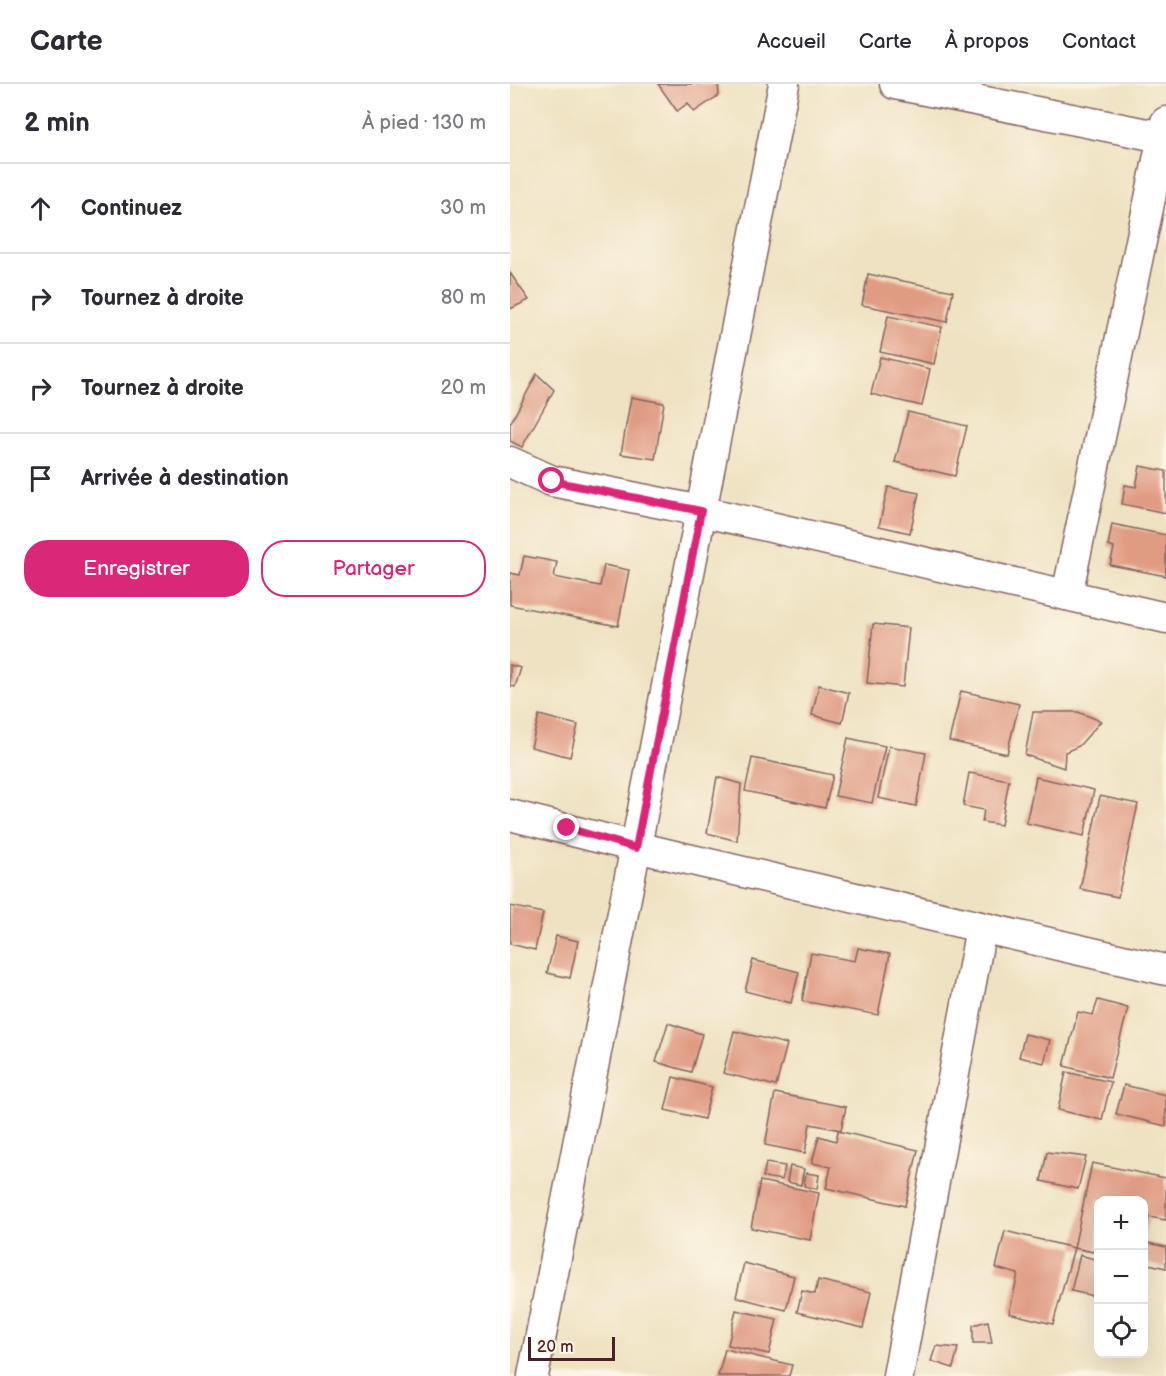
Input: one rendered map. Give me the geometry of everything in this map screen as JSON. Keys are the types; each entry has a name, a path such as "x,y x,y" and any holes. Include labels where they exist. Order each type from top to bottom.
{"street":[{"path":"533,1376 784,84"},
{"path":"895,84 1164,130 1067,595"},
{"path":"510,462 552,481 701,511 1166,618"},
{"path":"510,815 636,848 1166,970"},
{"path":"898,1376 981,928"}],"building":[{"path":"658,84 718,84 719,95 694,112 688,103 677,111"},
{"path":"510,273 529,300 510,309"},
{"path":"868,274 953,291 947,322 862,305"},
{"path":"888,316 942,327 934,364 880,352"},
{"path":"880,357 930,369 922,406 871,394"},
{"path":"537,374 554,390 522,447 510,441 510,424"},
{"path":"631,397 664,403 655,459 621,454"},
{"path":"908,412 967,426 955,476 895,462"},
{"path":"1140,466 1166,471 1166,513 1122,504 1125,485 1136,487"},
{"path":"888,487 919,493 910,533 879,526"},
{"path":"1112,524 1166,535 1166,576 1110,565 1114,548 1108,546"},
{"path":"524,556 557,562 554,577 600,586 604,565 629,570 618,626 510,605 510,573 520,575"},
{"path":"873,624 909,628 903,687 867,683"},
{"path":"510,665 521,668 515,687 510,686"},
{"path":"819,685 849,693 842,723 812,715"},
{"path":"961,691 1019,704 1007,754 949,741"},
{"path":"1033,712 1078,712 1101,721 1079,746 1065,752 1064,768 1025,755"},
{"path":"539,715 578,725 570,757 531,747"},
{"path":"848,738 885,746 872,803 835,796"},
{"path":"889,746 926,753 916,806 878,798"},
{"path":"752,758 833,775 825,808 745,791"},
{"path":"969,773 1009,780 1001,825 982,822 984,810 963,806"},
{"path":"717,777 741,784 737,841 707,833"},
{"path":"1036,777 1094,790 1084,836 1026,823"},
{"path":"1100,796 1138,804 1118,897 1080,889"},
{"path":"510,906 543,913 535,950 510,944"},
{"path":"556,936 578,941 570,978 547,973"},
{"path":"858,948 890,954 878,1015 802,1001 811,953 855,961"},
{"path":"753,960 799,972 791,1003 745,991"},
{"path":"1098,1000 1128,1008 1110,1078 1064,1066 1078,1012 1093,1015"},
{"path":"668,1023 702,1034 691,1072 656,1062"},
{"path":"734,1031 787,1044 776,1086 723,1073"},
{"path":"1025,1034 1050,1040 1044,1063 1019,1057"},
{"path":"1066,1072 1111,1082 1102,1120 1058,1110"},
{"path":"673,1077 712,1087 704,1119 665,1110"},
{"path":"1124,1085 1166,1095 1166,1126 1116,1114"},
{"path":"775,1093 846,1107 841,1130 810,1124 805,1153 765,1145"},
{"path":"838,1131 918,1150 905,1206 826,1188 831,1167 812,1163 819,1136 836,1141"},
{"path":"1047,1152 1086,1157 1078,1189 1041,1181"},
{"path":"766,1163 785,1166 782,1180 763,1177"},
{"path":"1092,1163 1166,1178 1166,1220 1149,1217 1148,1221 1148,1196 1094,1196 1094,1252 1074,1248"},
{"path":"790,1166 804,1169 801,1185 787,1182"},
{"path":"806,1173 819,1175 817,1189 804,1186"},
{"path":"760,1181 819,1193 810,1240 751,1228"},
{"path":"1005,1231 1074,1248 1053,1324 1009,1313 1018,1274 996,1268"},
{"path":"1148,1243 1166,1247 1166,1268 1148,1264"},
{"path":"1080,1255 1094,1259 1094,1296 1071,1291"},
{"path":"744,1263 794,1276 786,1310 736,1297"},
{"path":"818,1280 871,1292 863,1328 797,1312 802,1291 815,1294"},
{"path":"736,1310 777,1319 769,1354 728,1345"},
{"path":"988,1321 992,1343 973,1343 973,1325"},
{"path":"936,1346 958,1348 953,1368 931,1361"},
{"path":"725,1349 792,1365 789,1376 718,1376"}],"route":[{"path":"552,481 701,511 636,848 567,828"}]}
